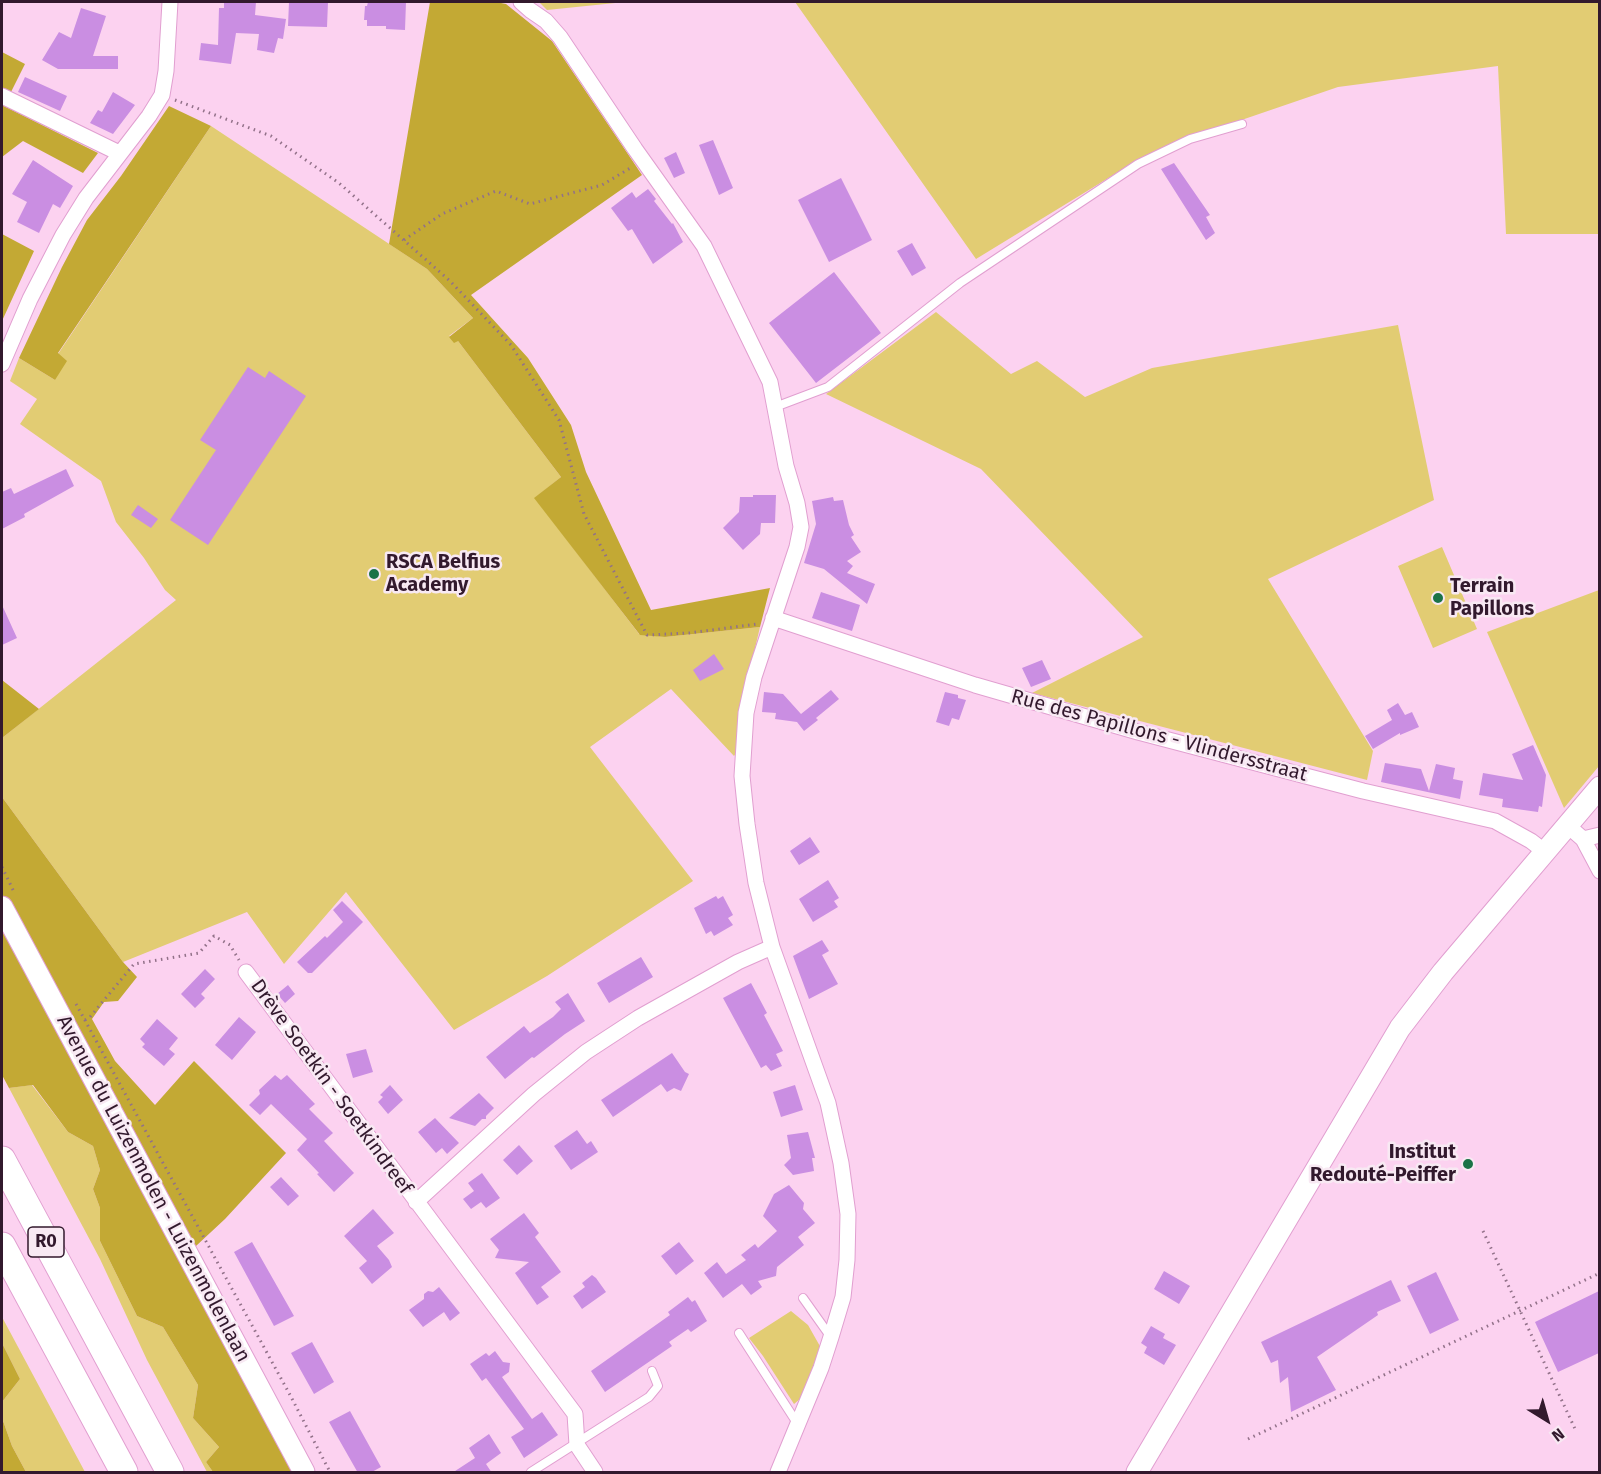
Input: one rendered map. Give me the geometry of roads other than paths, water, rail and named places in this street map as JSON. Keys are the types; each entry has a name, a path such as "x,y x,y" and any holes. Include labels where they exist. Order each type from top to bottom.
{"highway":[{"name":"R0","path":"2,1160 170,1473"},
{"name":"R0","path":"2,1246 124,1473"}],"street":[{"path":"2,363 30,299 63,235 86,198 149,116 162,95 166,71 170,2"},
{"path":"521,2 546,21 560,37 704,246 770,382 786,466 797,502 801,527 797,547 754,677 746,713 742,776 756,883 772,946 828,1103 841,1163 848,1214 843,1297 831,1337 778,1473"},
{"path":"2,96 119,153"},
{"name":"Rue des Papillons - Vlindersstraat","path":"771,622 1138,732 1363,791 1495,821 1544,851"},
{"path":"1137,1473 1400,1028 1443,972 1599,787"},
{"path":"1567,825 1583,839 1599,871"},
{"path":"1583,839 1599,835"},
{"name":"Avenue du Luizenmolen - Luizenmolenlaan","path":"10,903 304,1473"},
{"name":"Drève Soetkin - Soetkindreef","path":"416,1202 514,1113 586,1052 629,1024 738,962 772,946"},
{"name":"Drève Soetkin - Soetkindreef","path":"246,972 575,1414 577,1445 595,1473"}],"lane":[{"path":"775,407 828,387 960,283 1138,164 1190,139 1242,124"},
{"path":"803,1298 831,1337"},
{"path":"739,1333 798,1425"},
{"path":"531,1473 649,1397 658,1386 652,1371"}],"place":[{"name":"RSCA Belfius Academy","path":"374,574"},
{"name":"Terrain Papillons","path":"1438,598"},
{"name":"Institut Redouté-Peiffer","path":"1468,1164"}]}
